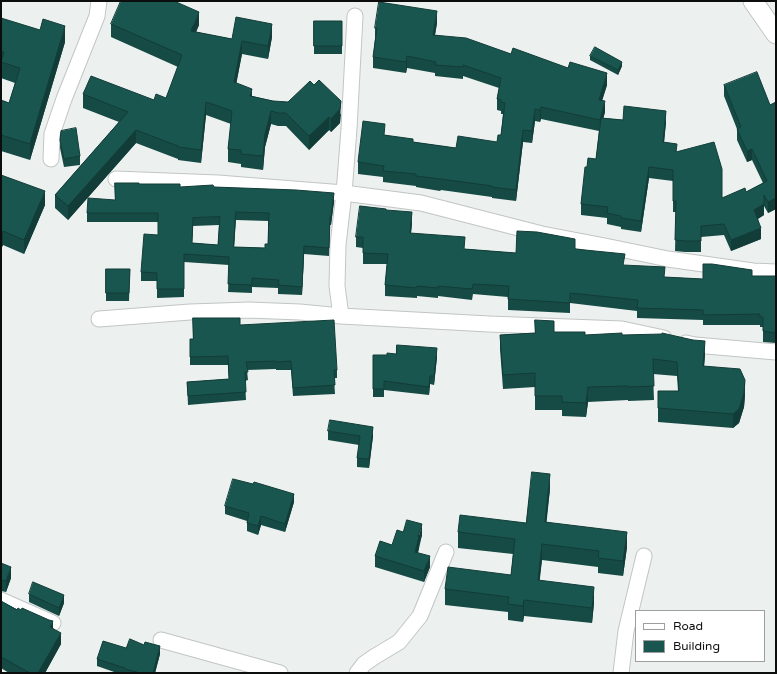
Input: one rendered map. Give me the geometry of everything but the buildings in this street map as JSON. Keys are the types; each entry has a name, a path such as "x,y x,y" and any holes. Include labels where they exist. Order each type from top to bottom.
{"main road":[{"path":"754,1 776,34"}],"street":[{"path":"51,159 52,134 97,16 99,1"},
{"path":"341,316 337,286 337,266 349,129 355,16"},
{"path":"116,179 218,183 344,194 421,203 542,234 668,259 753,271 776,272"},
{"path":"99,319 190,312 249,310 300,312 341,316 622,329 695,345 776,352"},
{"path":"357,673 364,664 374,656 399,642 420,616 446,552"},
{"path":"621,673 626,631 644,556"},
{"path":"1,600 53,623"},
{"path":"161,640 280,673"}]}
